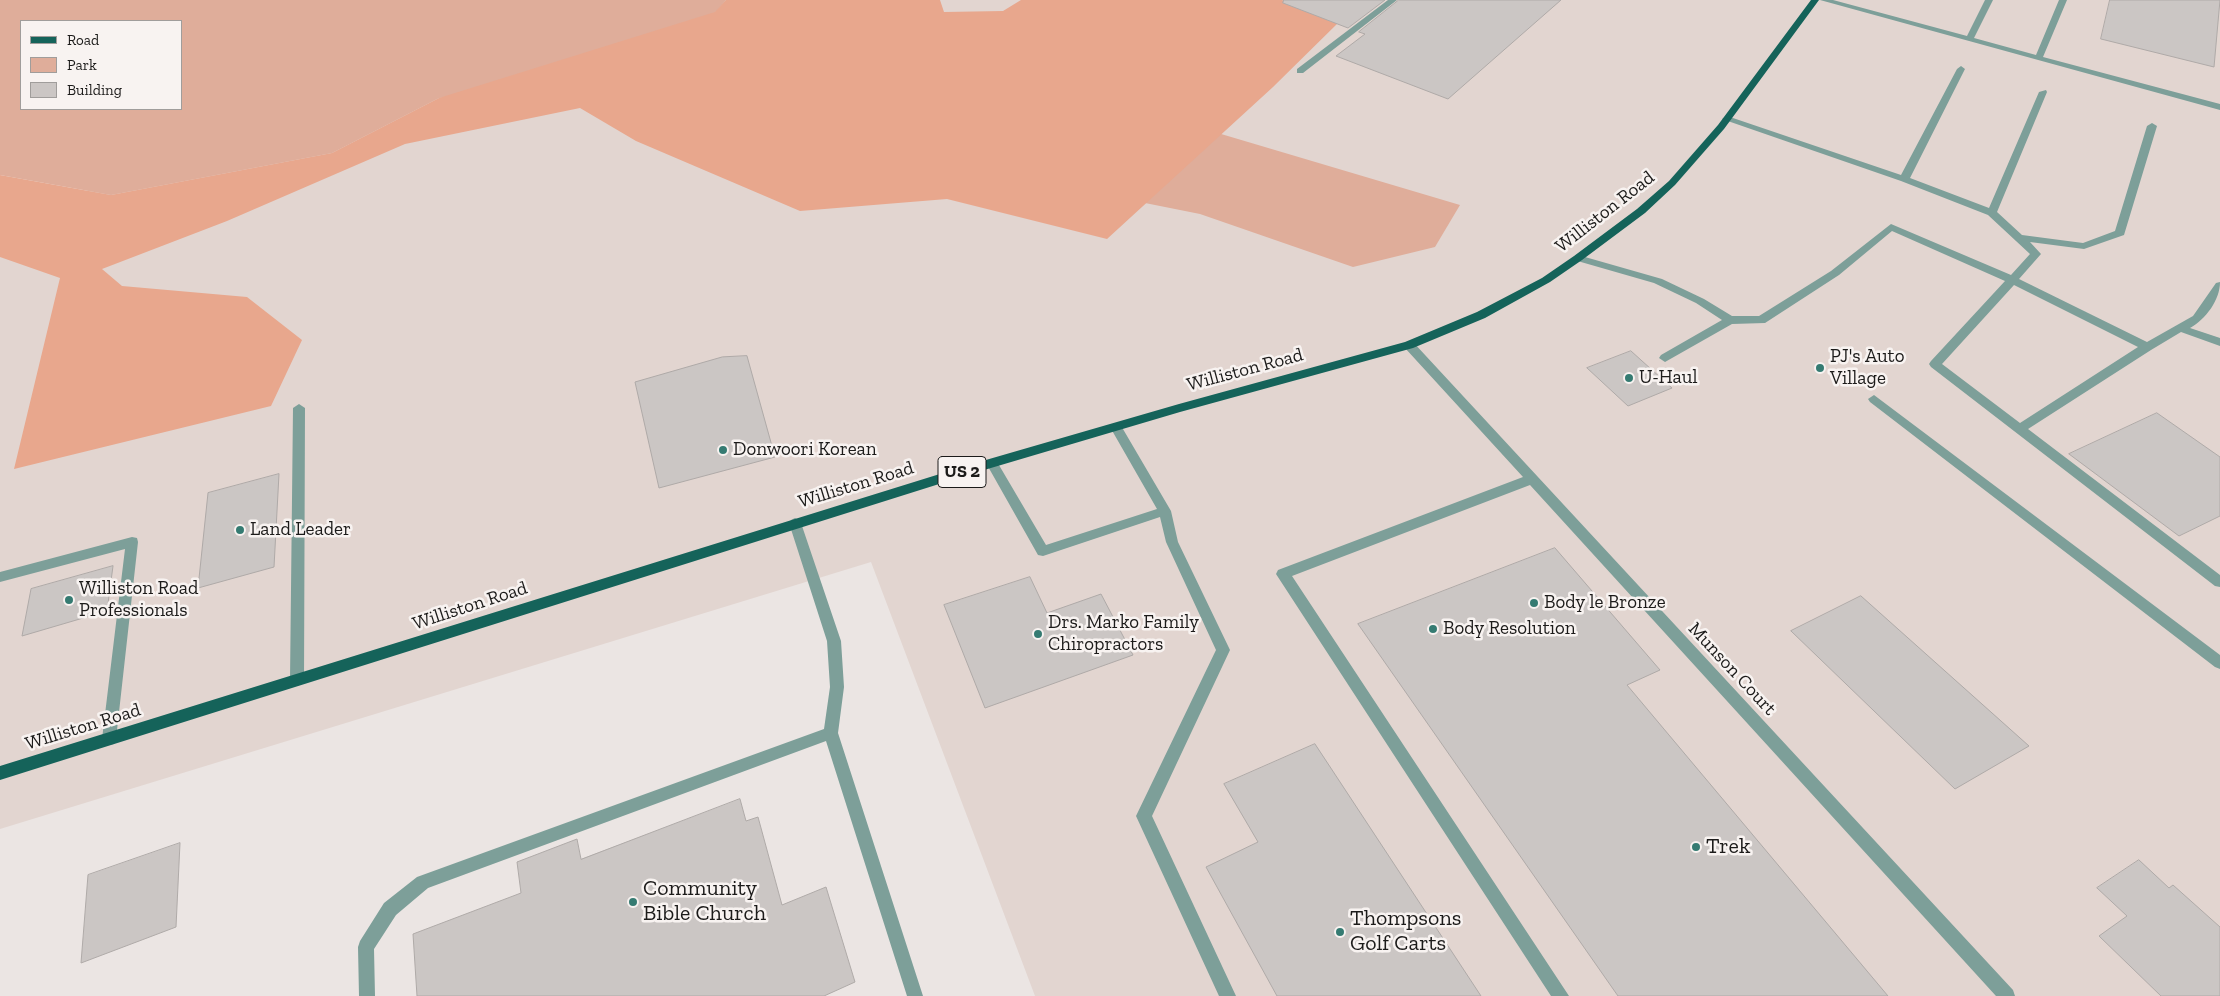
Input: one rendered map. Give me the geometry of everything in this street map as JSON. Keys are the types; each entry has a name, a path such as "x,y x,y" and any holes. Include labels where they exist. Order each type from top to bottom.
{"main road":[{"name":"Williston Road","path":"0,773 992,463 1409,345 1481,315 1546,280 1578,258 1641,211 1672,183 1726,118 1815,0"}],"street":[{"path":"1300,71 1394,0"},
{"path":"1824,0 2220,107"},
{"path":"1970,38 1989,0"},
{"path":"2039,57 2062,0"},
{"path":"1904,179 1961,69"},
{"path":"1992,213 2044,92"},
{"path":"1726,118 1904,179 1992,213 2019,238 2036,254 1935,364 2220,582"},
{"path":"2019,238 2084,246 2120,233 2152,126"},
{"path":"1665,358 1730,320 1761,320 1835,273 1891,227 2013,280 2146,347"},
{"path":"1578,258 1658,281 1700,301 1730,320"},
{"path":"2019,429 2146,347 2197,319 2220,285"},
{"path":"2180,328 2220,342"},
{"name":"Munson Court","path":"1409,345 2008,996"},
{"path":"1874,399 2220,663"},
{"path":"297,680 299,408"},
{"path":"1116,427 1165,511 1172,542 1223,650 1144,816 1228,996"},
{"path":"992,463 1043,551 1165,511"},
{"path":"1532,479 1283,574 1561,996"},
{"path":"795,523 834,641 837,687 831,733 915,996"},
{"path":"0,577 132,542 108,739"},
{"path":"367,996 366,947 390,909 423,882 831,733"}],"shaded area":[{"path":"581,0 2220,0 2220,996 1035,996 871,562 0,829 0,224"},
{"path":"726,0 940,0 944,12 1003,11 1021,0 1282,0 1339,22 1273,87 1107,239 947,199 800,211 636,141 580,108 405,144 227,221 102,269 122,286 247,297 302,340 271,406 14,469 60,278 0,257 0,175 111,195 332,153 439,98 715,12"}],"green space":[{"path":"0,0 726,0 716,12 1174,120 1460,205 1435,247 1353,267 1200,214 1075,189 645,82 439,98 332,153 111,195 0,175"}],"building":[{"path":"1284,0 1385,0 1348,28 1283,3"},
{"path":"1399,0 1561,0 1448,99 1336,56 1365,34 1359,32"},
{"path":"2110,0 2220,0 2214,67 2101,39"},
{"name":"U-Haul","path":"1631,351 1672,388 1628,406 1587,368"},
{"path":"747,356 775,457 659,488 635,382 722,357"},
{"path":"2157,413 2220,457 2220,516 2179,536 2069,454"},
{"name":"Land Leader","path":"279,474 274,567 198,588 208,493"},
{"path":"1555,548 1660,670 1627,685 1888,996 1618,996 1358,624"},
{"name":"Williston Road Professionals","path":"113,566 107,611 22,636 31,589"},
{"name":"Drs. Marko Family Chiropractors","path":"1030,577 1047,613 1101,594 1133,655 985,708 944,605"},
{"path":"1861,596 2029,746 1955,789 1791,631"},
{"name":"Thompsons Golf Carts","path":"1315,744 1481,996 1277,996 1206,867 1258,842 1224,784"},
{"name":"Community Bible Church","path":"740,799 746,821 758,817 782,905 826,887 855,982 824,996 417,996 413,934 521,893 517,862 577,839 581,859"},
{"path":"180,843 176,927 81,963 88,875"},
{"path":"2139,860 2169,888 2173,885 2220,927 2220,996 2161,996 2099,936 2127,916 2097,888"}],"place":[{"name":"PJ's Auto Village","path":"1820,368"},
{"name":"U-Haul","path":"1629,378"},
{"name":"Donwoori Korean","path":"723,450"},
{"name":"Land Leader","path":"240,530"},
{"name":"Williston Road Professionals","path":"69,600"},
{"name":"Body le Bronze","path":"1534,603"},
{"name":"Body Resolution","path":"1433,629"},
{"name":"Drs. Marko Family Chiropractors","path":"1038,634"},
{"name":"Trek","path":"1696,847"},
{"name":"Community Bible Church","path":"633,902"},
{"name":"Thompsons Golf Carts","path":"1340,932"}]}
